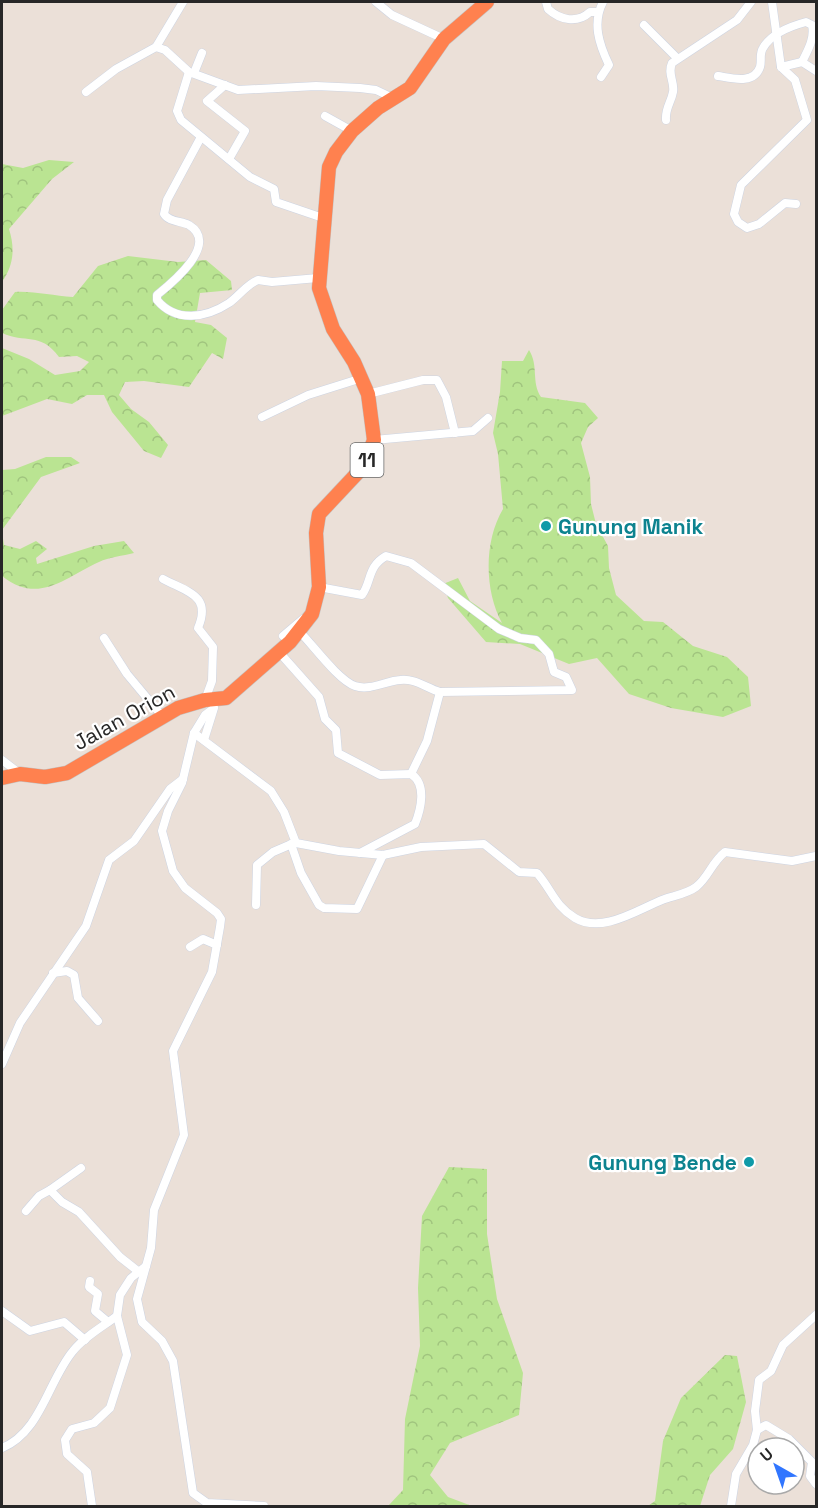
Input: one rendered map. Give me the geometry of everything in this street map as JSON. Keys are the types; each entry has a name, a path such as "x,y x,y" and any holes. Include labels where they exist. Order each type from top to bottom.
{"highway":[{"name":"11","path":"374,440 368,394 362,378 326,313 318,278 329,167 336,152 352,131 378,108 395,99 419,76 444,39 481,4"},
{"name":"Jalan Orion","path":"2,778 20,774 45,777 67,773 162,716 213,703 234,693 279,652 312,614 319,587 316,533 319,514 364,466 374,440"}],"street":[{"path":"86,92 116,69 156,47 183,2"},
{"path":"376,2 392,15 444,39"},
{"path":"546,2 548,9 564,19 584,18 590,12 598,12"},
{"path":"601,77 609,65 598,40 598,12 603,2"},
{"path":"666,120 666,107 674,91 670,68 677,58 737,20 751,2"},
{"path":"772,2 782,67 795,80 807,120 741,185 734,214 738,222 747,228 759,224 785,203 796,204"},
{"path":"718,76 744,80 750,78 760,68 763,48 776,35 793,25 806,22 812,25 811,45 802,62"},
{"path":"644,25 677,58"},
{"path":"156,47 165,50 192,72 244,90 316,86 360,88 376,90 395,99"},
{"path":"202,53 177,111 181,120 250,177 274,189 276,202 323,218"},
{"path":"782,67 802,62 816,71"},
{"path":"225,85 207,101 245,129 245,134 228,159"},
{"path":"325,116 352,131"},
{"path":"201,137 167,200 164,214 168,219 188,225 197,231 200,239 197,251 189,266 157,295 157,300 169,312 195,316 218,309 258,280 272,282 318,278"},
{"path":"262,417 308,396 362,378"},
{"path":"368,394 423,380 437,380 446,396 455,433"},
{"path":"374,440 473,431 488,418"},
{"path":"299,631 333,668 355,686 367,688 405,680 423,683 440,692 572,690 566,677 554,672 549,654 536,640 520,638 499,629 411,563 386,556 369,575 362,595 319,587"},
{"path":"163,579 194,595 202,605 203,615 198,628 213,647 211,724 204,740"},
{"path":"282,636 312,614"},
{"path":"104,638 127,674 162,716"},
{"path":"279,652 319,697 325,718 337,733 338,753 380,776 411,774 419,782 421,795 415,824 359,854"},
{"path":"411,774 426,741 440,692"},
{"path":"213,703 194,733 183,779 168,811 162,831 171,866 182,885 220,916 212,972 172,1051 184,1135 154,1210 146,1266 138,1295 138,1312 142,1322 151,1333 162,1341 173,1361 193,1493 207,1503 264,1506"},
{"path":"194,733 271,791 284,812 301,873 319,905 324,908 357,909 383,855"},
{"path":"2,760 20,774"},
{"path":"2,1065 20,1023 90,918 109,860 138,837 170,789 183,779"},
{"path":"256,905 257,865 273,852 293,844 359,854 383,855 421,847 484,844 519,873 537,873 562,909 577,919 590,922 606,921 638,913 648,906 692,890 703,881 725,852 792,861 816,856"},
{"path":"190,947 203,939 216,945"},
{"path":"53,973 67,971 74,975 78,998 98,1021"},
{"path":"26,1212 39,1196 81,1168"},
{"path":"50,1190 62,1202 79,1212 120,1257 139,1272"},
{"path":"92,1506 87,1472 67,1454 65,1440 72,1429 94,1423 110,1408 127,1354 117,1316 122,1291 146,1266"},
{"path":"90,1281 90,1287 98,1294 95,1311 108,1322"},
{"path":"2,1311 30,1330 64,1322 85,1340"},
{"path":"2,1448 30,1427 63,1365 85,1340 117,1316"},
{"path":"731,1506 736,1474 753,1445 757,1430 755,1403 759,1380 771,1371 783,1345 816,1316"},
{"path":"757,1430 766,1425 789,1439 812,1462 810,1476 816,1484"}],"green space":[{"path":"49,160 74,162 52,179 9,229 12,256 9,269 2,282 2,164 23,168"},
{"path":"128,256 178,262 206,260 231,281 232,290 200,293 195,322 211,325 227,338 223,359 212,353 189,387 144,381 125,382 119,395 131,409 149,422 168,445 161,458 144,451 112,412 104,395 87,395 72,404 47,399 2,416 2,348 29,359 55,375 80,371 89,362 77,356 59,357 52,349 39,341 2,333 2,310 15,292 73,297 98,266"},
{"path":"529,350 534,362 536,386 541,397 585,403 598,418 588,427 581,443 590,477 591,504 596,524 608,546 609,568 616,595 644,621 663,622 693,646 727,657 748,677 751,706 723,717 671,708 629,694 597,658 569,664 520,644 486,642 448,598 443,584 458,578 470,601 502,623 496,610 489,581 492,536 503,509 498,454 493,433 500,392 502,361 523,361"},
{"path":"46,457 71,457 80,463 41,477 2,530 2,470 15,469"},
{"path":"2,532 4,545 20,549 36,541 47,549 36,558 37,564 94,546 124,541 134,553 103,560 51,586 40,589 28,588 15,584 2,576"},
{"path":"449,1167 487,1169 487,1234 497,1299 523,1373 519,1415 450,1443 430,1475 448,1497 472,1506 388,1506 403,1490 405,1419 420,1346 418,1288 422,1216"},
{"path":"725,1355 737,1356 746,1402 733,1449 710,1475 700,1506 648,1506 655,1501 663,1441 681,1398"}],"place":[{"name":"Gunung Manik","path":"546,526"},
{"name":"Gunung Bende","path":"749,1162"}]}
